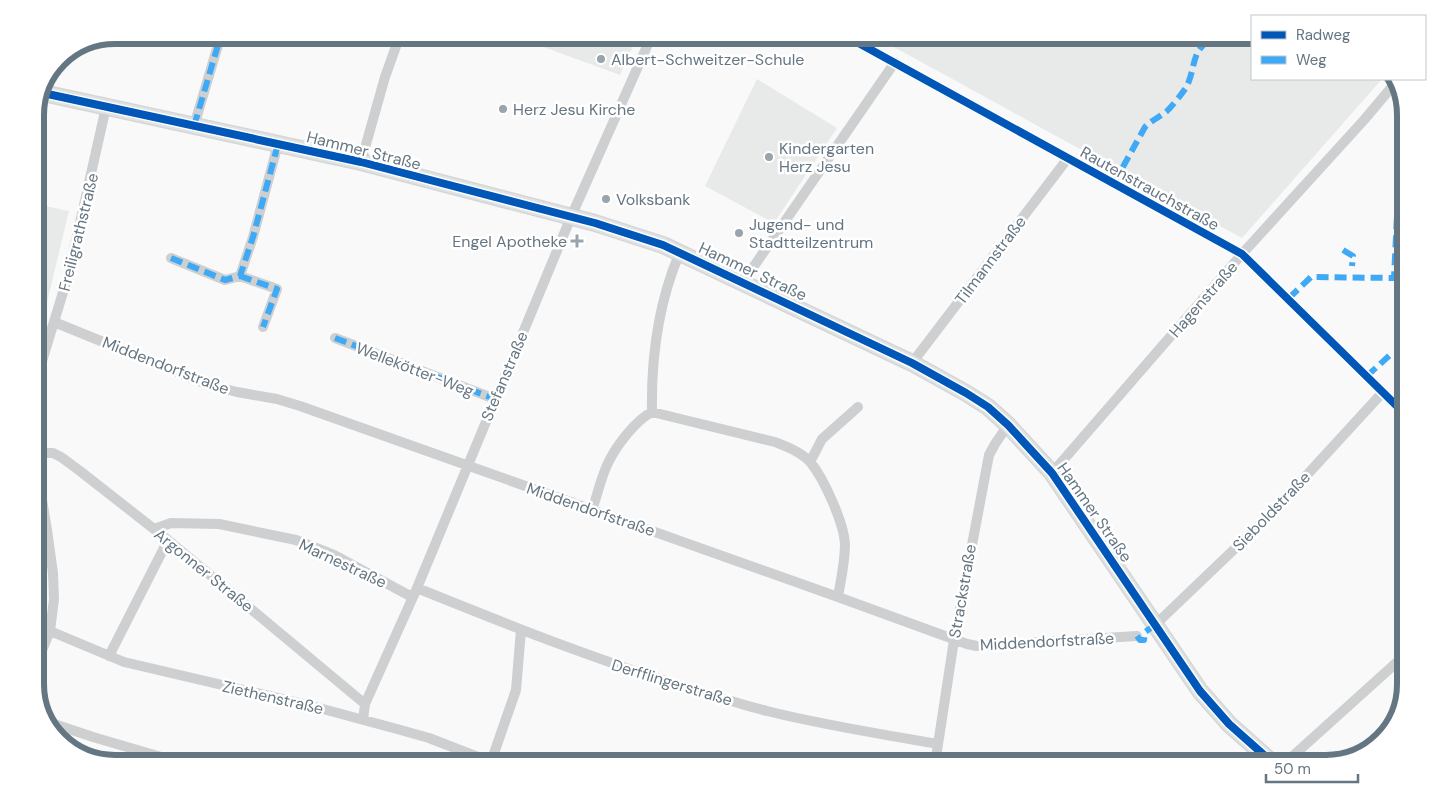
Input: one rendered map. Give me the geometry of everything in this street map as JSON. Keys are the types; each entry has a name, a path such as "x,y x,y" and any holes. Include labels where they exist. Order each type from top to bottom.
{"main road":[{"name":"Hammer Straße","path":"47,94 361,162 632,234 680,252 912,363 988,407 1008,425 1052,473 1210,703 1253,755"}],"street":[{"path":"194,126 218,44"},
{"path":"361,162 385,77 397,44"},
{"name":"Stefanstraße","path":"362,720 365,704 572,217 648,44"},
{"name":"Rautenstrauchstraße","path":"861,44 1242,254 1397,406"},
{"path":"743,282 895,62"},
{"name":"Hagenstraße","path":"1052,473 1242,254 1391,87"},
{"name":"Freiligrathstraße","path":"44,355 68,276 106,107"},
{"path":"240,276 253,237 278,144"},
{"name":"Tilmannstraße","path":"912,363 1068,158"},
{"path":"652,412 656,334 668,283 680,252"},
{"path":"172,258 225,280 240,276 277,289 263,327"},
{"name":"Middendorfstraße","path":"54,322 209,385 277,399 300,406 954,640 977,646 1137,636"},
{"name":"Wellekötter-Weg","path":"335,338 495,399"},
{"name":"Sieboldstraße","path":"1155,625 1272,513 1383,392"},
{"path":"810,462 822,439 858,407"},
{"path":"592,510 609,462 632,428 643,417 652,412 775,442 794,450 810,462 832,498 845,542 844,565 838,597"},
{"name":"Strackstraße","path":"936,755 954,640 989,455 1008,425"},
{"name":"Argonner Straße","path":"44,453 61,457 154,529 365,704"},
{"path":"44,514 53,573 54,599 50,631 44,645"},
{"name":"Marnestraße","path":"154,529 171,523 219,524 296,540 334,555 414,592"},
{"path":"109,656 168,540"},
{"name":"Derfflingerstraße","path":"414,592 614,664 765,710 853,730 938,744"},
{"path":"496,755 516,690 521,630"},
{"name":"Ziethenstraße","path":"50,631 124,662 308,705 429,738 473,755"},
{"path":"1294,755 1397,662"},
{"path":"57,725 93,738 153,755"}],"shaded area":[{"name":"Albert-Schweitzer-Schule","path":"535,44 634,44 620,75"},
{"path":"888,44 1251,44 1251,80 1381,80 1242,238"},
{"name":"Kindergarten Herz Jesu","path":"757,79 837,128 774,223 705,186"},
{"path":"44,206 69,211 44,315"}],"marked path":[{"path":"194,126 218,44"},
{"path":"1114,183 1145,127 1167,111 1185,89 1198,52 1205,44"},
{"path":"171,258 225,280 240,276 253,237 278,144"},
{"path":"1289,298 1311,277 1394,278 1397,216"},
{"path":"1343,250 1353,256 1352,266"},
{"path":"240,276 277,289 263,327"},
{"path":"335,338 495,399"},
{"path":"1367,376 1390,355 1397,355"},
{"path":"1137,636 1140,640 1144,640 1145,632 1155,625"}],"cycle path":[{"path":"860,44 1242,254 1397,406"},
{"path":"47,94 361,162 595,223 663,245 912,363 988,407 1008,425 1052,473 1200,691 1229,724 1264,755"}],"place":[{"name":"Albert-Schweitzer-Schule","path":"601,59"},
{"name":"Herz Jesu Kirche","path":"503,109"},
{"name":"Kindergarten Herz Jesu","path":"769,157"},
{"name":"Volksbank","path":"606,199"},
{"name":"Jugend- und Stadtteilzentrum","path":"739,233"},
{"name":"Engel Apotheke","path":"577,241"}]}
